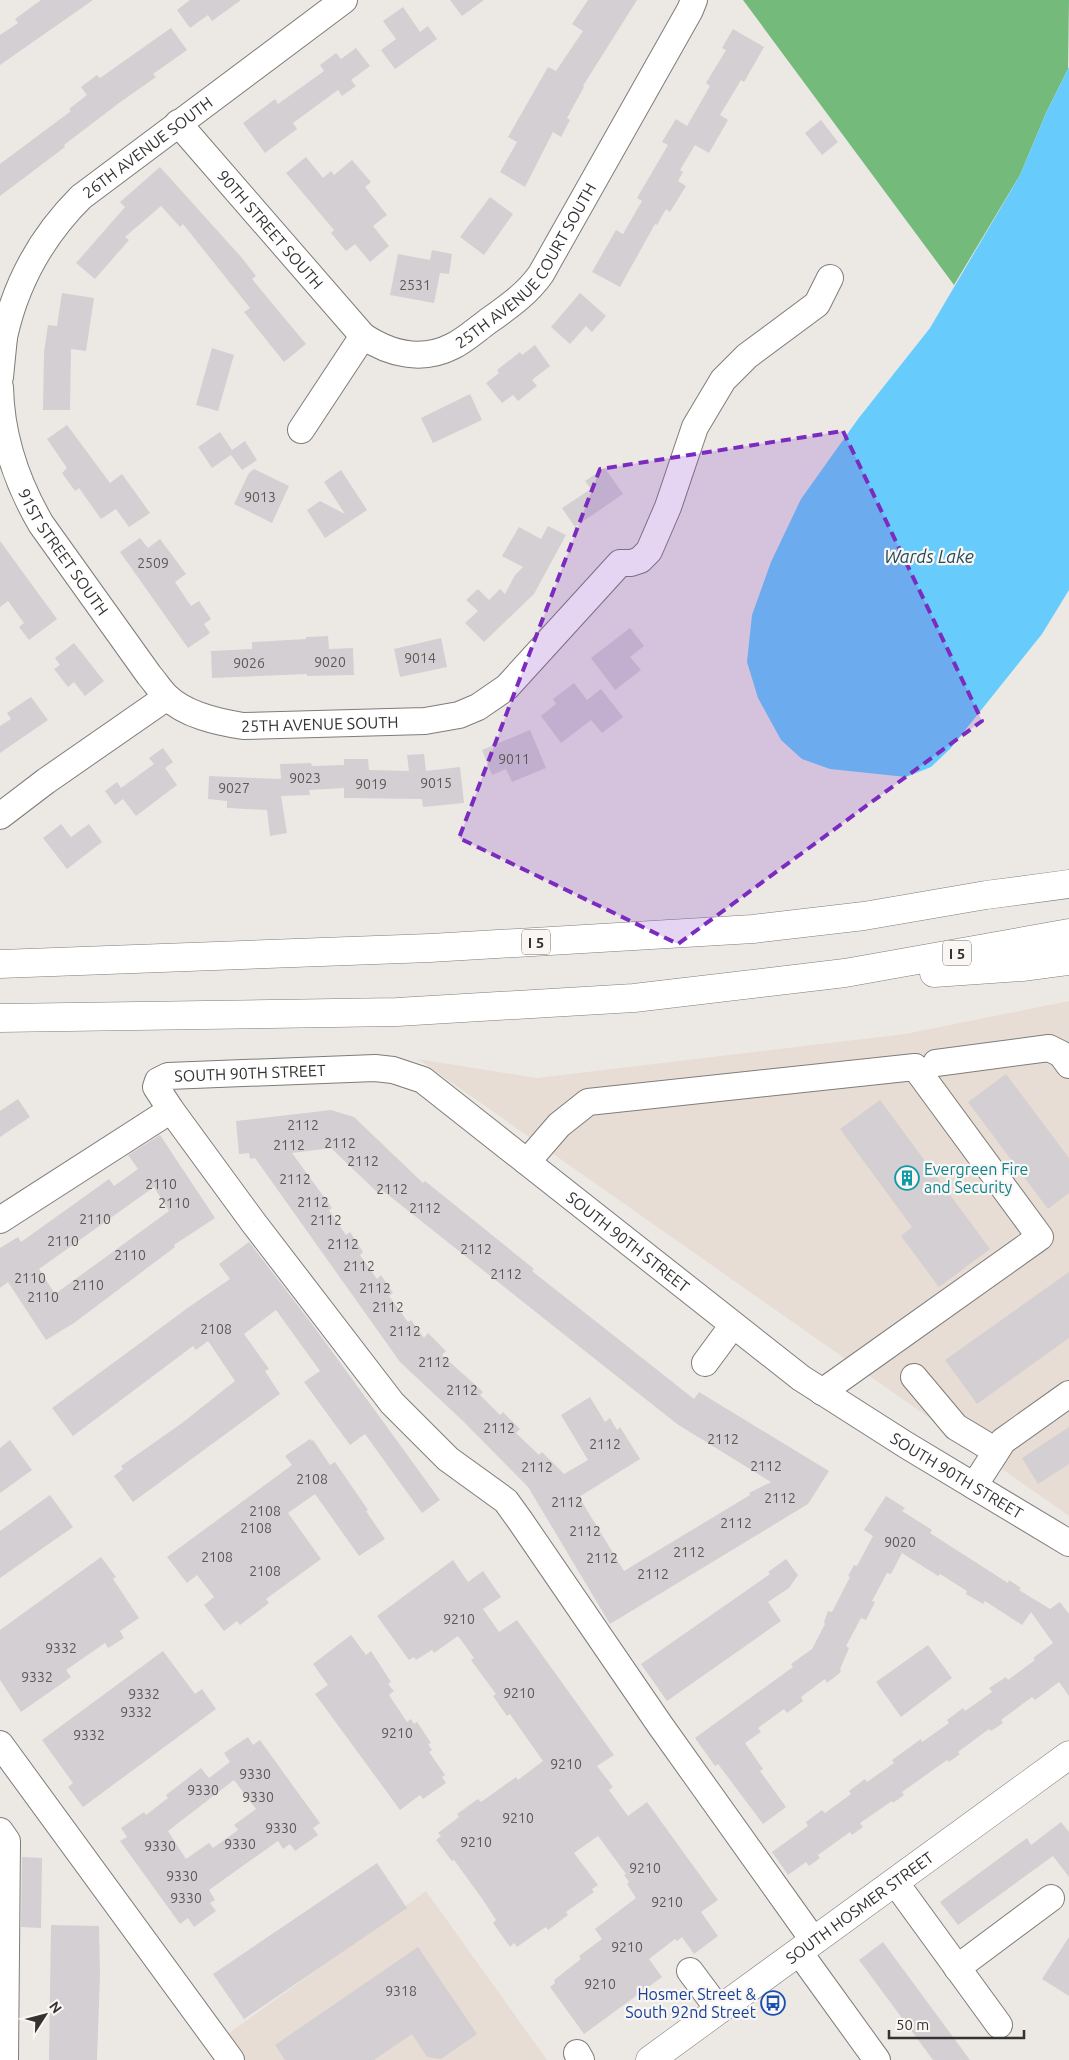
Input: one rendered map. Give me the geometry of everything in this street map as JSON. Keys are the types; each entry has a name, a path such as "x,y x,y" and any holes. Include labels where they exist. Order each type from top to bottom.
{"main road":[{"path":"986,895 1069,868"},
{"name":"I 5","path":"0,964 430,948 753,929 864,916 986,895 1069,884"},
{"name":"I 5","path":"0,1018 398,1012 634,998 845,973 1069,933"},
{"path":"845,973 926,973 1022,967 1069,961"},
{"name":"SOUTH HOSMER STREET","path":"650,2060 1069,1755"}],"street":[{"name":"26TH AVENUE SOUTH","path":"2,336 22,279 42,244 76,202 96,184 344,0"},
{"name":"25TH AVENUE COURT SOUTH","path":"363,336 380,347 400,354 434,353 453,346 514,303 532,286 546,265 694,0"},
{"name":"90TH STREET SOUTH","path":"178,123 363,336"},
{"name":"25TH AVENUE SOUTH","path":"167,697 201,716 222,723 243,726 424,721 459,715 486,703 507,687 620,563 631,563 640,560 649,551 668,507 695,427 723,380 747,356 817,304 830,278"},
{"path":"0,377 2,336"},
{"path":"301,430 363,336"},
{"name":"91ST STREET SOUTH","path":"0,388 7,444 30,505 41,524 149,675 167,697"},
{"path":"0,816 46,781 167,697"},
{"path":"936,1064 1049,1048 1061,1054 1069,1065"},
{"name":"SOUTH 90TH STREET","path":"171,1110 156,1087 158,1081 168,1076 375,1068 394,1070 423,1080 801,1378 1069,1543"},
{"path":"527,1162 560,1125 588,1102 915,1068 1040,1237 822,1392"},
{"path":"0,1220 171,1110 253,1222 392,1403 448,1459 506,1501 515,1513 807,1947 877,2060"},
{"path":"705,1363 732,1325"},
{"path":"914,1377 956,1427 996,1451"},
{"path":"974,1486 1003,1441 1069,1394"},
{"path":"0,1744 231,2060"},
{"path":"0,1831 7,1842 3,1947 5,2060"},
{"path":"895,1882 999,2026"},
{"path":"957,1968 1051,1898"},
{"path":"690,1971 719,2010"}],"highlighted area":[{"path":"843,431 982,721 678,944 459,838 600,469"}],"shaded area":[{"path":"1069,1001 1069,1516 418,1059 537,1078 905,1034"},
{"path":"426,1891 547,2060 215,2060 207,2049"}],"green space":[{"path":"743,0 1069,0 1068,69 1046,113 1020,175 954,285"}],"water":[{"name":"Wards Lake","path":"1069,67 1069,590 1042,634 950,749 931,767 906,777 830,769 802,759 781,740 758,698 747,662 752,615 771,562 801,499 858,419 930,328 1020,175 1046,113"}],"building":[{"path":"41,0 93,0 0,65 0,35 18,23 15,19"},
{"path":"190,0 241,0 212,21 208,15 190,28 177,10"},
{"path":"450,0 484,0 462,16"},
{"path":"588,0 637,0 583,86 567,118 570,120 561,137 553,132 525,187 500,172 517,142 508,137 548,67 556,71 583,31 572,24"},
{"path":"403,7 420,32 428,26 437,39 395,69 381,50 396,39 383,21"},
{"path":"171,28 187,50 153,74 156,77 119,103 0,196 0,164 71,111 69,109 87,95 81,87 97,75 100,78"},
{"path":"733,29 764,47 744,82 741,80 720,115 728,120 709,153 695,145 680,170 683,172 678,181 686,186 670,212 666,209 657,225 655,224 620,287 592,272 616,230 623,234 642,201 637,198 668,145 662,142 676,119 687,126 710,86 706,83 726,50 722,48"},
{"path":"356,48 370,66 351,80 356,86 342,96 338,90 293,123 297,129 265,153 243,123 275,99 278,104 324,71 320,65 336,53 341,59"},
{"path":"821,120 838,142 822,155 805,133"},
{"path":"306,157 323,178 331,171 334,175 352,160 371,182 365,187 387,215 373,226 389,246 370,262 355,244 346,251 331,233 334,230 286,173"},
{"path":"160,167 242,258 256,276 252,279 306,344 284,362 244,312 250,308 183,224 180,227 161,206 125,237 129,240 95,279 76,263 125,207 120,202"},
{"path":"490,197 513,214 484,255 460,237"},
{"path":"432,250 452,254 449,274 440,273 434,303 390,295 398,254 430,260"},
{"path":"62,293 94,298 86,351 71,349 70,410 43,410 44,352 48,325 57,326"},
{"path":"580,293 606,316 592,332 586,326 570,344 551,327"},
{"path":"535,345 550,366 532,380 537,386 518,401 513,395 502,403 486,383 499,373 497,370 520,352 522,355"},
{"path":"212,348 234,355 218,411 196,405"},
{"path":"470,394 482,420 433,443 421,418"},
{"path":"67,425 110,483 122,474 150,513 129,527 116,509 101,519 79,488 75,491 62,473 67,468 47,439"},
{"path":"220,432 232,450 245,441 257,460 242,470 231,455 212,468 198,447"},
{"path":"605,468 623,494 575,527 562,508 591,489 585,481"},
{"path":"254,469 289,486 272,523 234,504 249,473"},
{"path":"341,470 367,510 325,538 307,510 320,501 345,514 324,482"},
{"path":"548,526 566,535 534,594 484,642 465,623 478,611 466,600 478,589 489,600 500,589 505,594 515,575 523,567 502,556 519,527 541,539"},
{"path":"140,538 148,548 160,539 186,574 175,582 191,606 199,601 211,619 204,624 210,633 188,648 120,552"},
{"path":"0,541 57,619 29,640 19,627 24,623 8,601 0,607"},
{"path":"630,628 644,646 630,657 641,670 615,690 591,658"},
{"path":"328,636 329,649 353,648 354,675 307,676 307,674 212,678 211,651 252,649 252,642"},
{"path":"441,638 447,667 400,677 394,649"},
{"path":"74,643 104,681 85,696 74,682 68,687 54,669 60,665 55,658"},
{"path":"574,683 587,700 601,689 623,717 602,733 591,720 561,743 541,716 556,704 553,699"},
{"path":"31,697 48,720 0,753 0,726 11,719 7,713"},
{"path":"530,730 546,768 512,782 506,769 492,775 482,750"},
{"path":"163,748 173,762 165,768 177,785 136,816 123,799 115,805 105,791 117,782 121,788 154,764 149,758"},
{"path":"424,754 426,771 460,767 464,803 423,807 422,799 344,798 344,788 309,790 310,795 281,796 287,833 270,836 267,810 227,808 227,801 208,799 209,776 281,779 280,764 344,765 344,759 368,759 369,770 409,771 407,755"},
{"path":"61,824 71,837 89,824 102,842 67,869 43,838"},
{"path":"1006,1074 1069,1158 1069,1193 1048,1209 968,1102"},
{"path":"18,1099 30,1117 0,1137 0,1111"},
{"name":"Evergreen Fire and Security","path":"880,1100 990,1249 939,1287 901,1236 912,1227 840,1129"},
{"path":"331,1110 354,1117 423,1183 425,1181 534,1269 532,1271 694,1399 699,1392 829,1471 808,1504 610,1624 528,1487 464,1422 400,1362 255,1158 250,1159 249,1153 239,1154 236,1121","holes":["331,1148 379,1194 382,1190 677,1424 771,1482 749,1493 750,1495 624,1571 579,1497 640,1459 620,1427 617,1430 610,1418 605,1422 590,1397 561,1415 588,1460 564,1474 542,1452 539,1455 516,1433 520,1429 503,1412 500,1415 480,1395 483,1392 442,1355 446,1351 428,1333 424,1338 411,1320 408,1322 389,1296 393,1293 381,1275 377,1279 360,1255 363,1252 350,1232 346,1235 329,1210 332,1208 292,1153"]},
{"path":"160,1135 215,1218 174,1245 175,1247 74,1323 46,1340 8,1282 0,1288 0,1248 18,1237 21,1242 109,1179 114,1186 138,1169 128,1155","holes":["154,1187 169,1211 55,1294 39,1269"]},
{"path":"249,1242 315,1328 440,1500 422,1513 365,1434 350,1445 304,1382 320,1371 276,1310 244,1334 269,1369 265,1371 280,1394 133,1502 114,1476 123,1469 121,1466 182,1423 235,1381 208,1341 196,1350 193,1346 73,1436 52,1408 230,1279 219,1264"},
{"path":"1069,1272 1069,1338 977,1404 945,1360"},
{"path":"1069,1427 1069,1464 1038,1484 1022,1458"},
{"path":"310,1439 313,1440 330,1465 335,1462 368,1510 366,1511 385,1539 359,1556 315,1494 288,1513 321,1559 266,1599 269,1603 240,1625 237,1621 224,1631 204,1605 214,1597 197,1575 187,1583 167,1557 292,1465 285,1456"},
{"path":"10,1440 32,1470 0,1493 0,1448"},
{"path":"50,1495 73,1527 0,1578 0,1531"},
{"path":"886,1496 905,1508 902,1511 932,1530 930,1533 1008,1583 1009,1580 1021,1588 1019,1590 1050,1609 1060,1602 1069,1614 1069,1696 1059,1682 1035,1700 1032,1697 1001,1720 1003,1723 991,1731 989,1729 958,1752 960,1754 949,1762 947,1760 902,1792 904,1795 860,1823 863,1827 852,1835 850,1832 818,1855 820,1858 809,1866 806,1862 788,1875 772,1852 808,1826 806,1822 822,1810 825,1813 851,1794 849,1791 865,1779 867,1782 894,1763 892,1760 921,1739 922,1742 949,1723 947,1720 963,1708 965,1711 992,1692 989,1688 1006,1677 1008,1680 1035,1660 1033,1658 1053,1643 1031,1612 1022,1625 985,1601 983,1604 966,1594 967,1591 940,1574 938,1576 902,1553 891,1574 887,1573 872,1601 875,1602 866,1620 861,1618 846,1646 849,1648 840,1669 841,1672 827,1683 825,1679 801,1697 803,1701 787,1713 784,1709 758,1728 761,1732 745,1743 763,1769 760,1771 786,1807 763,1824 718,1764 715,1766 695,1738 793,1667 791,1664 812,1649 825,1624 828,1611 832,1612 850,1577 848,1576 854,1565 857,1566 873,1536 864,1530"},
{"path":"101,1557 116,1577 113,1579 139,1618 120,1631 124,1638 108,1648 105,1643 66,1670 71,1677 21,1712 0,1680 0,1630"},
{"path":"786,1559 798,1575 789,1588 768,1602 781,1621 667,1701 641,1664 770,1574 768,1572"},
{"path":"453,1560 468,1582 483,1571 501,1597 483,1609 499,1632 517,1620 614,1755 597,1766 613,1787 609,1790 628,1816 647,1802 718,1900 701,1912 718,1936 694,1954 682,1937 677,1941 675,1939 649,1959 662,1977 584,2034 550,1987 555,1983 554,1980 581,1959 579,1956 602,1939 595,1929 636,1898 627,1884 629,1882 624,1875 626,1874 598,1836 574,1853 598,1885 592,1889 594,1892 566,1912 568,1915 548,1930 546,1927 517,1947 514,1943 510,1947 493,1923 496,1920 483,1900 454,1860 452,1861 436,1840 441,1836 438,1833 459,1817 457,1814 478,1799 481,1802 516,1777 518,1780 543,1761 510,1714 507,1716 493,1696 496,1694 471,1660 474,1658 458,1636 434,1653 432,1650 416,1660 414,1657 409,1660 377,1616"},
{"path":"351,1635 366,1655 371,1651 391,1682 388,1684 394,1691 389,1695 407,1722 411,1719 414,1724 417,1722 431,1743 428,1744 432,1750 429,1752 445,1775 442,1777 446,1783 423,1799 420,1795 400,1810 315,1694 328,1685 313,1664"},
{"path":"928,1645 952,1678 901,1717 876,1682"},
{"path":"163,1651 195,1694 202,1689 216,1709 83,1807 68,1787 73,1783 42,1740"},
{"path":"248,1737 253,1745 260,1740 320,1823 313,1828 318,1835 295,1851 290,1844 283,1849 278,1841 209,1890 215,1900 210,1903 216,1911 194,1927 188,1918 180,1924 120,1841 127,1837 121,1828 144,1812 146,1815 168,1798 166,1795 201,1768 209,1778 230,1762 224,1753","holes":["234,1780 256,1809 234,1825 238,1830 213,1848 209,1843 186,1859 168,1831"]},
{"path":"1061,1822 1069,1832 1069,1877 1053,1856 958,1925 940,1902 1027,1838 1031,1845"},
{"path":"22,1857 42,1858 41,1928 21,1927"},
{"path":"377,1863 407,1908 244,2019 213,1974"},
{"path":"51,1925 99,1926 100,1975 97,2060 49,2060"},
{"path":"1069,1937 1069,1996 1042,1979"},
{"path":"883,1942 970,2060 933,2060 859,1960"},
{"path":"418,1947 477,2034 441,2059 427,2057 412,2034 374,2060 285,2060 275,2045"}],"place":[{"name":"Evergreen Fire and Security","path":"907,1178"},
{"name":"Hosmer Street & South 92nd Street","path":"773,2003"}]}
